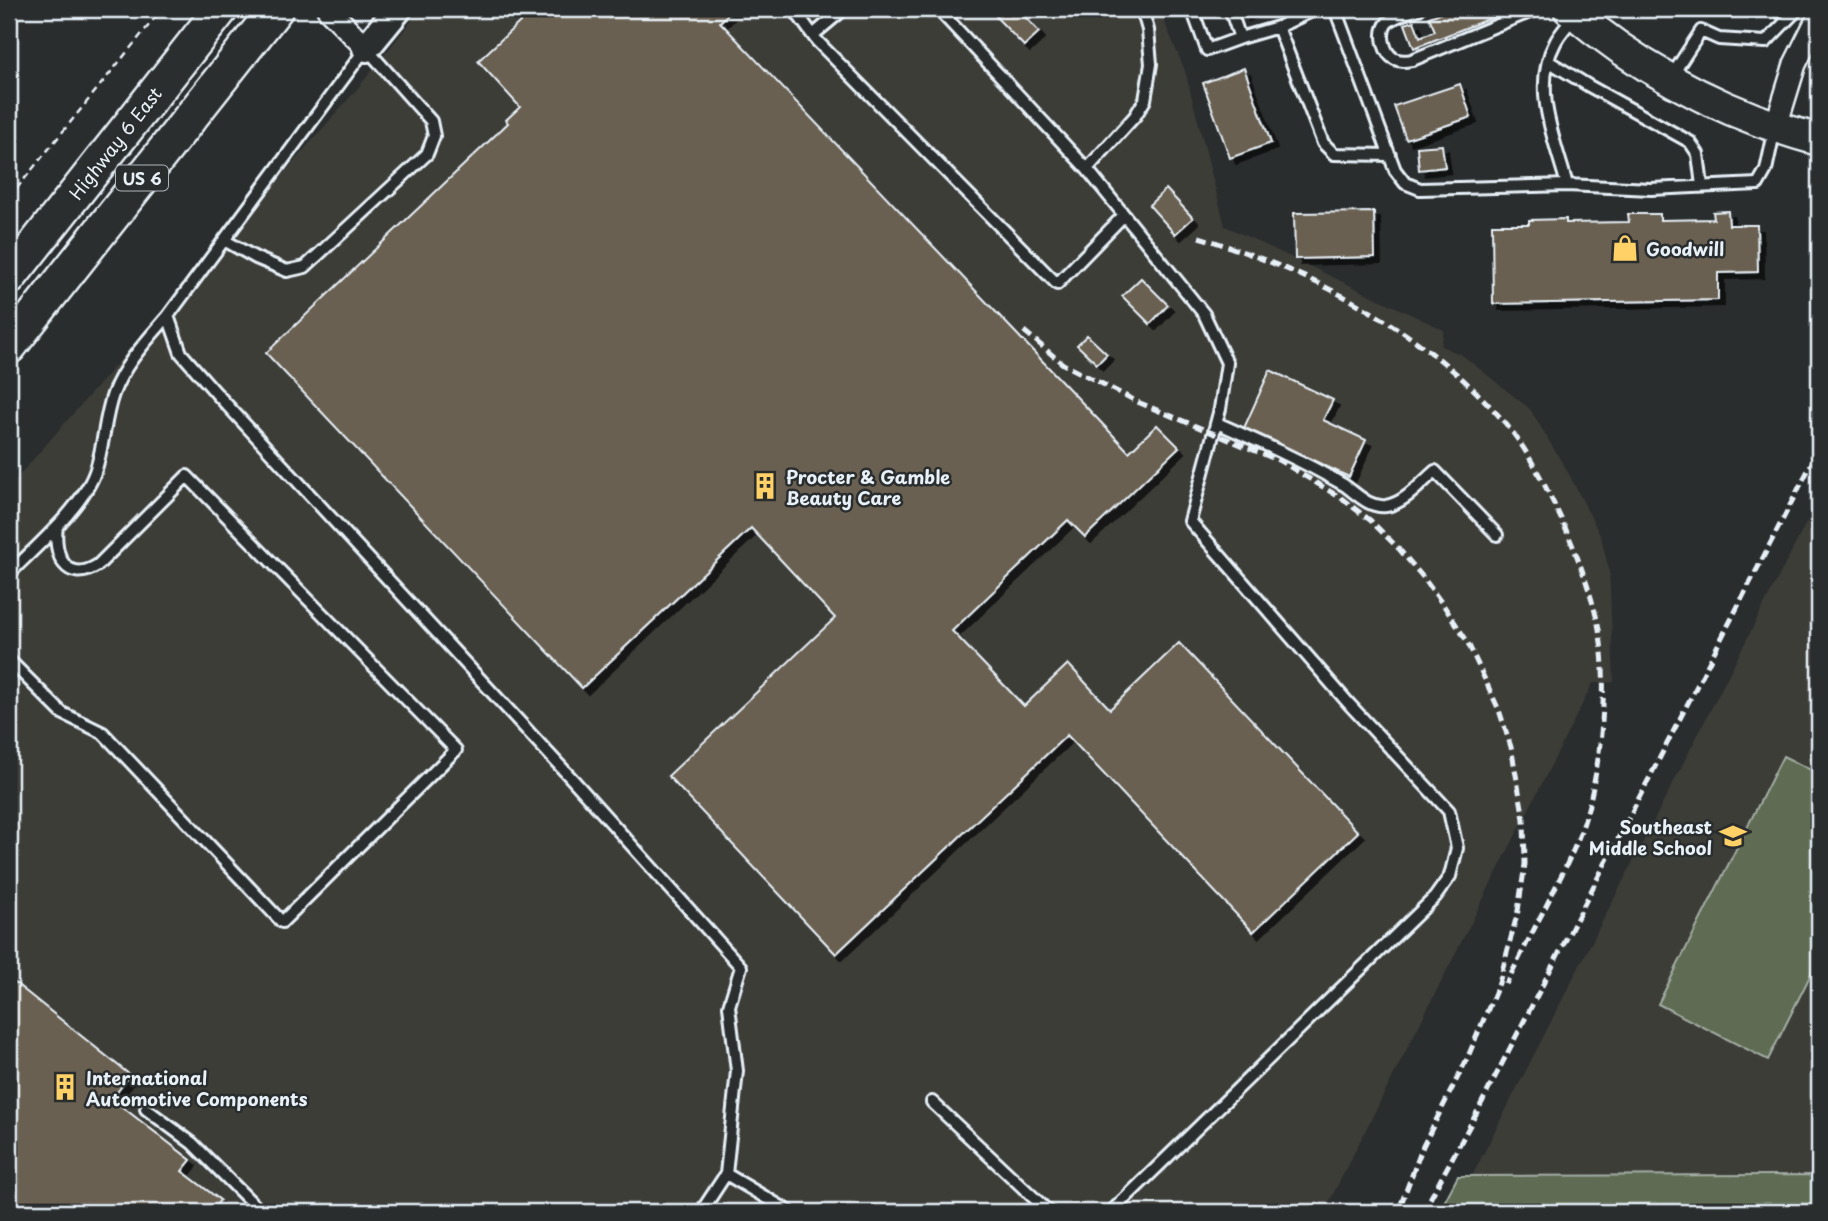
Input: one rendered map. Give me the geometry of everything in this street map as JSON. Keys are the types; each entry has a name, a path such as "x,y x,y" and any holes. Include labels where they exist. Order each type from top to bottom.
{"main road":[{"name":"Highway 6 East","path":"9,278 221,9"},
{"name":"US 6","path":"9,347 276,9"},
{"path":"1573,12 1623,52 1669,80 1718,105 1819,140"}],"street":[{"path":"328,9 366,48 398,9"},
{"path":"1776,126 1795,64 1819,16"}],"lane":[{"path":"794,9 813,35 1057,284 1124,215"},
{"path":"813,35 844,9"},
{"path":"938,9 1087,169 1204,314 1227,363 1217,423 1190,521 1350,705 1449,811 1457,848 1450,876 1435,897 1111,1212"},
{"path":"1087,169 1135,116 1145,100 1151,64 1148,30 1142,9"},
{"path":"1192,9 1207,50 1279,27 1316,9"},
{"path":"1230,9 1240,38"},
{"path":"1335,9 1395,170 1405,183 1420,189 1567,185 1651,189 1758,184 1766,170 1776,126"},
{"path":"1419,9 1386,24 1382,36 1386,50 1398,61 1412,60 1537,9"},
{"path":"1669,80 1701,31 1719,39 1766,42 1798,9"},
{"path":"1567,185 1546,110 1544,82 1555,41 1573,12"},
{"path":"1279,27 1323,143 1334,153 1390,155"},
{"path":"9,574 57,526 82,495 95,473 112,395 121,376 366,48 431,121 434,136 427,154 305,267 287,271 224,240"},
{"path":"1548,61 1690,142 1698,154 1702,186"},
{"path":"168,316 181,353 216,393 591,799 741,967 729,1006 737,1071 726,1174 701,1212"},
{"path":"1217,423 1285,453 1346,486 1374,506 1388,506 1402,500 1434,471 1497,535"},
{"path":"9,660 62,713 103,733 282,922 456,750 187,476 99,565 87,572 74,572 62,564 55,539 57,526"},
{"path":"932,1102 1049,1212"},
{"path":"146,1109 192,1143 254,1205 257,1212"},
{"path":"726,1174 790,1212"}],"path":[{"path":"9,198 162,9"}],"shaded area":[{"path":"421,9 1159,9 1185,71 1225,226 1444,330 1441,346 1462,355 1530,409 1570,476 1601,537 1609,570 1614,682 1593,683 1324,1212 9,1212 9,487 358,88"},
{"name":"Southeast Middle School","path":"1819,498 1819,1175 1472,1176"}],"green space":[{"path":"1783,756 1819,774 1819,958 1768,1060 1658,1004"},
{"path":"1819,1175 1819,1212 1439,1212 1458,1176"}],"building":[{"name":"Procter & Gamble Beauty Care","path":"534,9 600,9 609,18 620,9 733,9 720,22 1129,452 1157,425 1179,447 1085,537 1068,520 952,631 1024,706 1068,664 1110,709 1179,643 1358,832 1253,932 1067,735 836,954 668,776 835,618 751,528 582,688 266,353 508,123 506,120 520,107 478,61"},
{"path":"1005,9 1018,9 1039,32 1024,46 996,17"},
{"path":"1241,9 1258,9 1243,15"},
{"path":"1451,9 1499,9 1501,14 1414,48 1405,24 1414,21 1420,37 1435,31 1429,17"},
{"path":"1762,9 1784,9 1778,19"},
{"path":"1244,68 1271,143 1230,158 1203,83"},
{"path":"1460,84 1471,117 1406,139 1394,106"},
{"path":"1442,145 1445,167 1419,170 1417,147"},
{"path":"1166,189 1193,218 1175,234 1149,205"},
{"name":"Goodwill","path":"1728,211 1729,225 1757,225 1758,272 1718,273 1718,300 1493,304 1492,224 1529,224 1529,220 1566,219 1566,223 1629,222 1628,214 1660,214 1660,220 1714,219 1713,212"},
{"path":"1374,212 1375,257 1295,259 1294,213"},
{"path":"1141,278 1168,305 1150,324 1122,296"},
{"path":"1087,335 1107,354 1097,364 1077,345"},
{"path":"1270,370 1333,400 1323,420 1366,440 1349,477 1244,428"},
{"name":"International Automotive Components","path":"9,978 130,1075 112,1099 191,1160 182,1171 220,1200 211,1212 9,1212"}],"railway":[{"path":"1199,237 1241,251 1322,285 1361,306 1435,356 1468,384 1515,435 1541,478 1573,545 1594,608 1601,645 1603,693 1597,768 1587,812 1574,848 1506,984"},
{"path":"1024,331 1063,364 1140,403 1280,461 1341,498 1370,520 1399,549 1444,606 1467,641 1499,710 1511,747 1524,819 1525,864 1518,911 1499,983 1467,1059 1423,1146 1398,1212"},
{"path":"1423,1212 1819,449"}],"place":[{"name":"Goodwill","path":"1625,248"},
{"name":"Procter & Gamble Beauty Care","path":"765,486"},
{"name":"Southeast Middle School","path":"1733,836"},
{"name":"International Automotive Components","path":"65,1087"}]}
